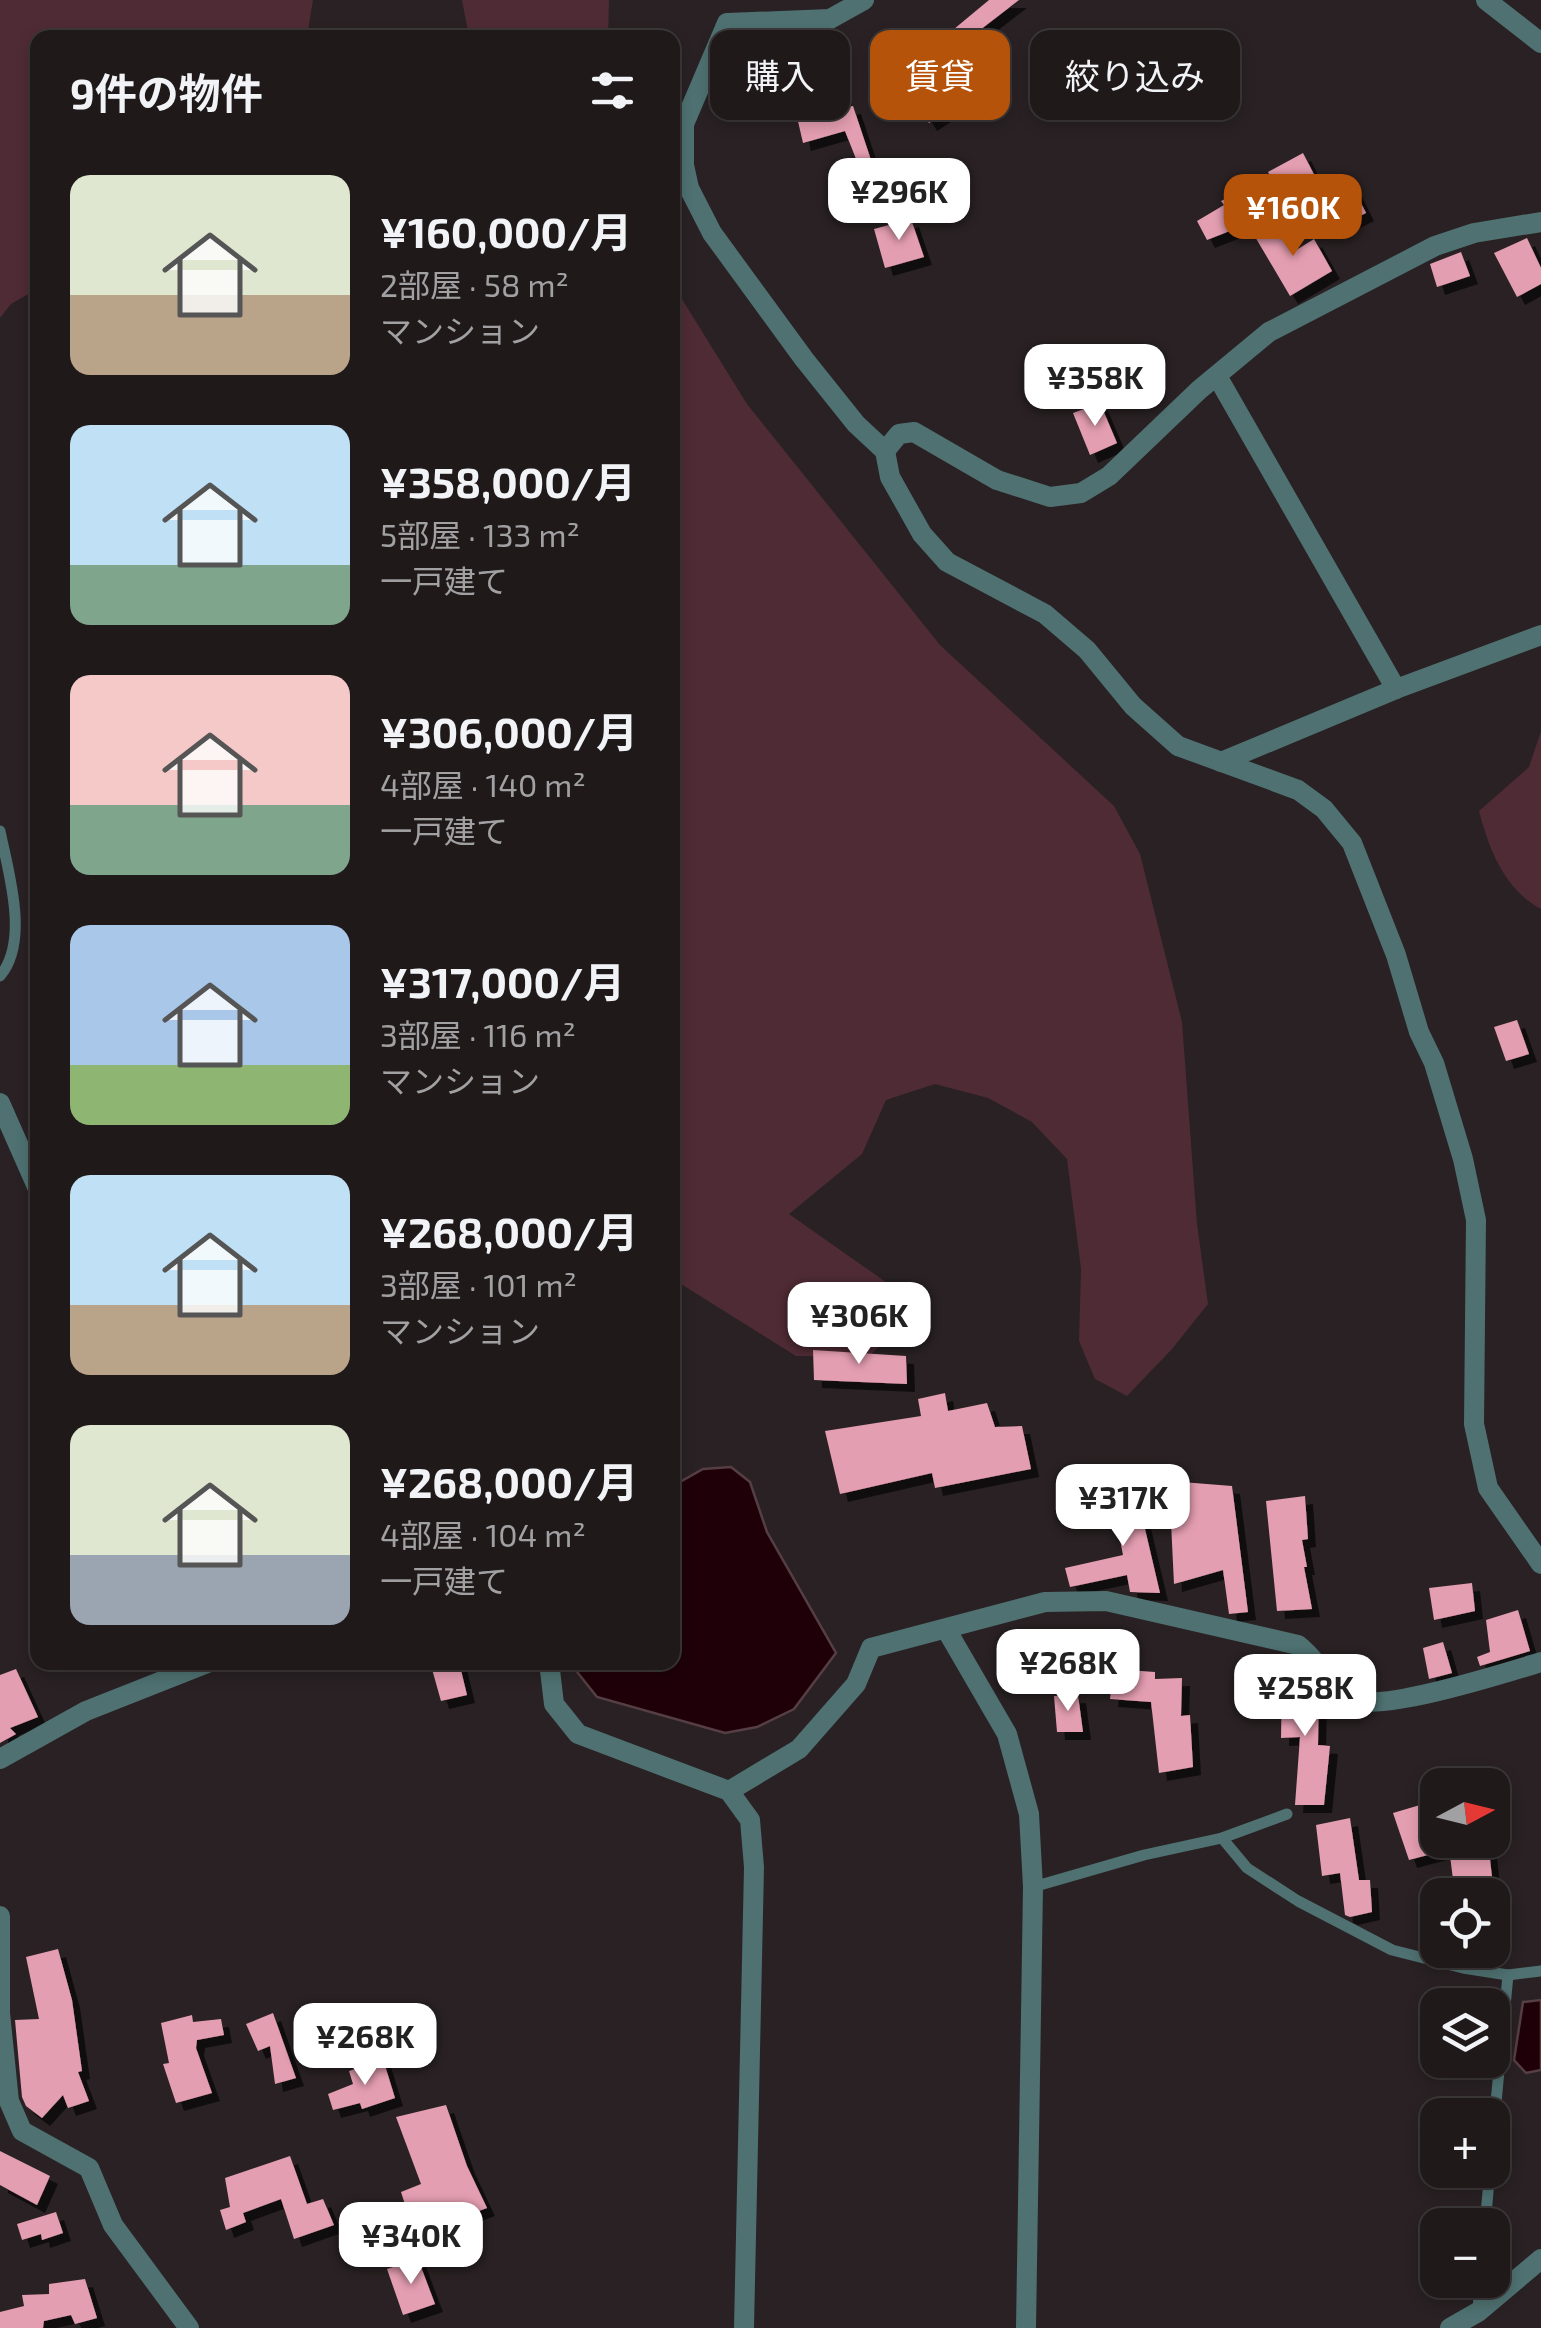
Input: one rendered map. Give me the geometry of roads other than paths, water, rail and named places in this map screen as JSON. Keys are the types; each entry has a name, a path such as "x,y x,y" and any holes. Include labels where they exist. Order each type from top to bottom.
{"street":[{"path":"864,0 830,19 727,23 684,124 684,165 689,188 712,232 804,359 856,424 885,450 890,477 922,534 947,562 1045,614 1087,650 1134,706 1178,746 1298,790 1324,808 1352,843 1396,955 1418,1032 1434,1064 1463,1159 1476,1220 1474,1424 1488,1488 1541,1564"},
{"path":"1486,0 1541,42"},
{"path":"885,450 900,434 914,432 997,480 1050,497 1081,493 1109,476 1270,332 1401,262 1474,233 1541,222"},
{"path":"1217,376 1396,689"},
{"path":"1221,762 1396,689 1541,635"},
{"path":"0,1102 30,1171"},
{"path":"730,1791 799,1748 856,1684 872,1648 1044,1602 1106,1601 1298,1645 1314,1657 1336,1686 1355,1700 1370,1702 1466,1684 1541,1662"},
{"path":"946,1629 1007,1734 1028,1814 1033,1887 1026,2328"},
{"path":"0,1759 86,1711 190,1670"},
{"path":"550,1670 554,1704 578,1734 730,1791 750,1820 754,1867 744,2328"},
{"path":"0,1916 0,2014 9,2101 22,2131 89,2168 113,2225 189,2328"},
{"path":"1450,2328 1478,2312 1541,2259"}],"lane":[{"path":"0,831 17,922 6,969 0,976"},
{"path":"1033,1887 1144,1855 1222,1838 1287,1814"},
{"path":"1222,1838 1247,1868 1392,1950 1508,1976 1541,1971"},
{"path":"1496,2098 1508,1976"},
{"path":"1478,2312 1479,2298"}]}
